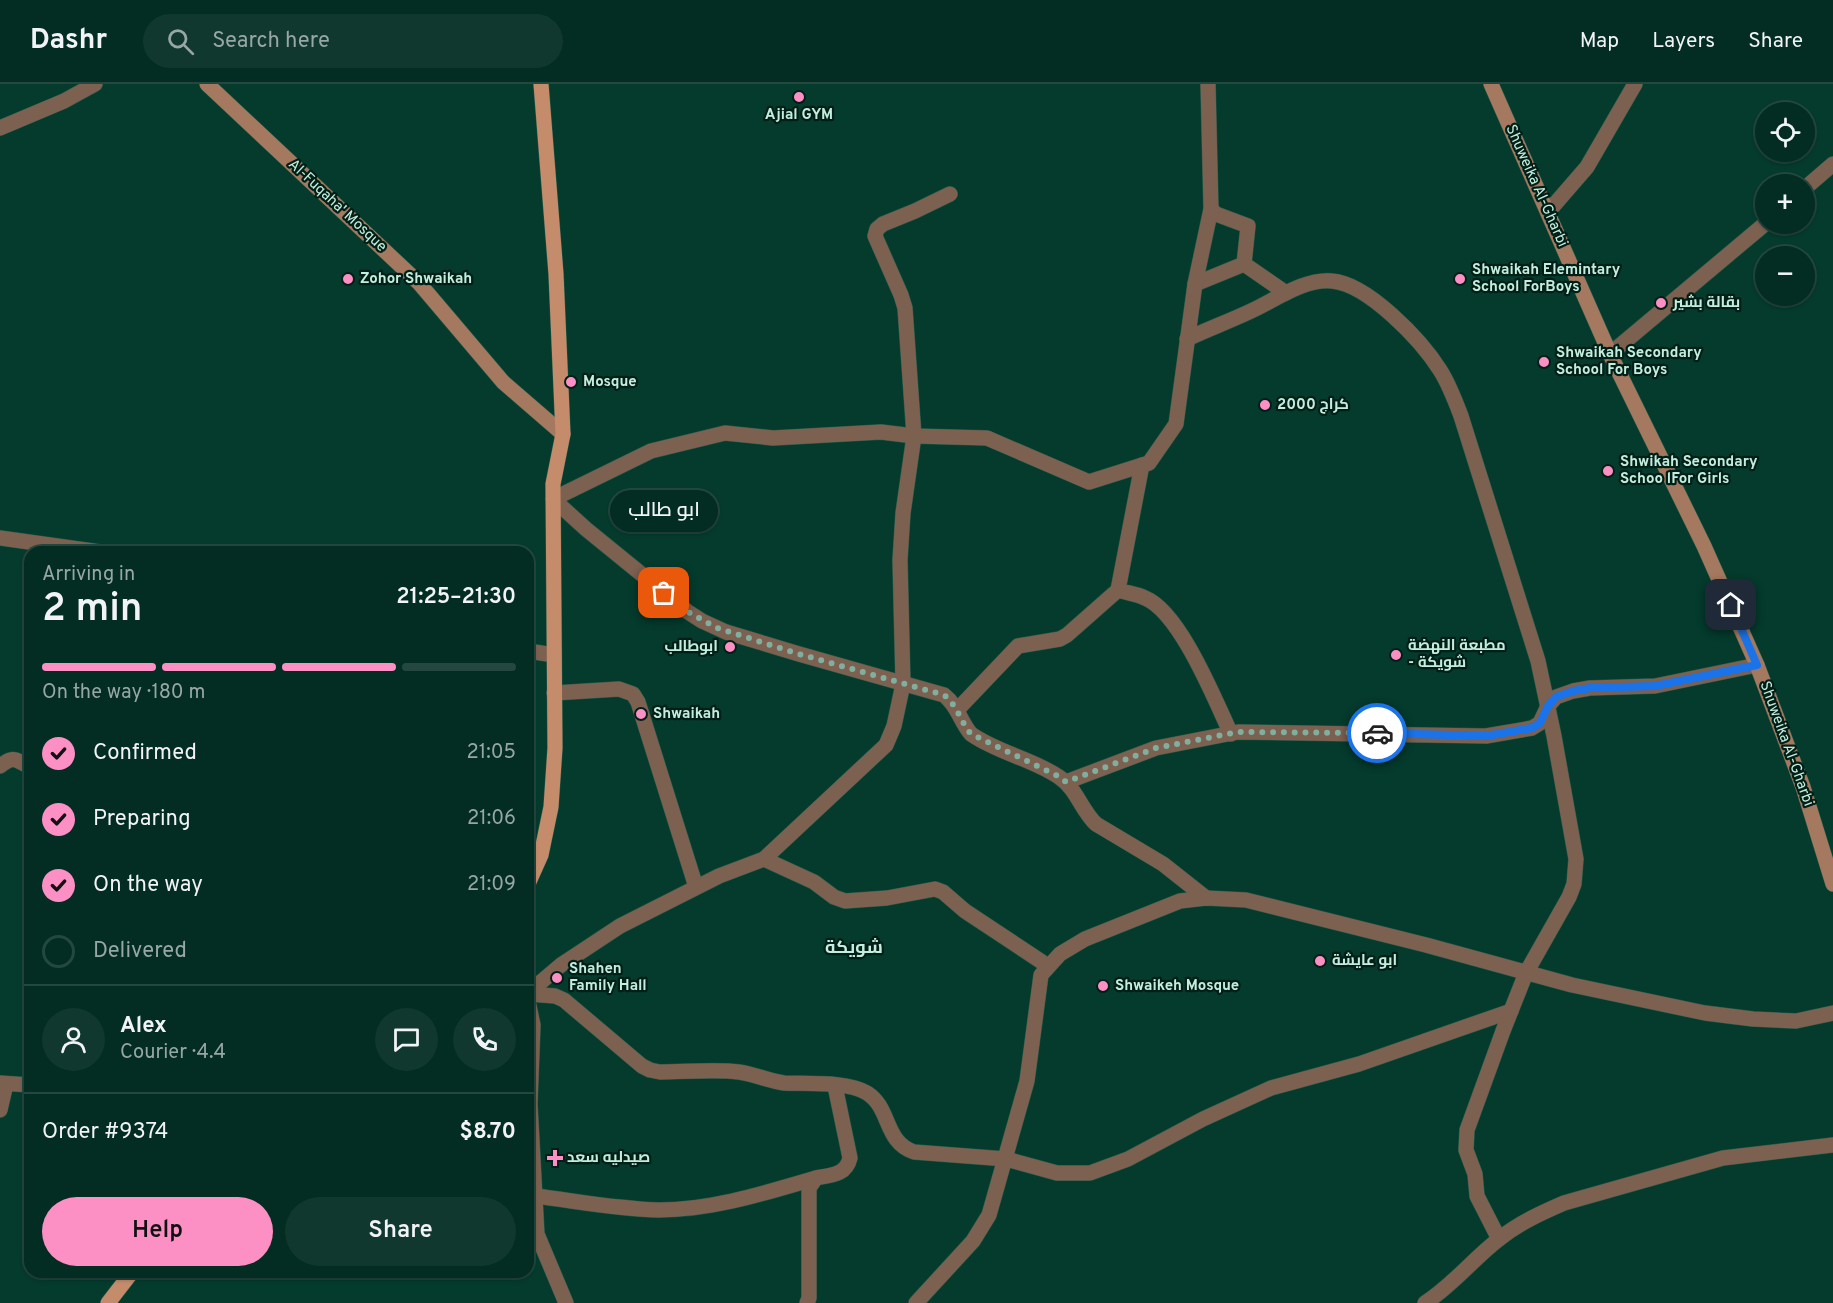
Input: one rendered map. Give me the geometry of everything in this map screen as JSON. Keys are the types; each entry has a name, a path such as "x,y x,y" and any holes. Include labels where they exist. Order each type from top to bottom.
{"main road":[{"path":"534,871 541,855 549,817 555,748 553,484 563,434 556,274 541,84"},
{"path":"108,1303 127,1278"}],"street":[{"path":"0,129 64,101 95,84"},
{"name":"Al-Fuqaha' Mosque","path":"207,84 419,283 503,382 563,434"},
{"path":"1206,898 1163,864 1096,824 1088,816 1074,791 1058,776 979,739 965,726 958,709 944,695 726,632 702,621 586,530 553,499 651,451 724,434 773,438 881,432 914,436 987,438 1089,482 1149,463 1176,424 1195,284 1211,209 1209,84"},
{"name":"Shuweika Al-Gharbi","path":"1491,84 1610,354 1704,546 1757,665 1803,787 1833,884"},
{"path":"1548,212 1587,167 1635,84"},
{"path":"1815,180 1833,164"},
{"path":"534,989 561,965 600,938 651,909 696,887 764,859 886,745 894,726 903,684 900,560 903,513 914,436 905,308 875,236 877,229 883,224 950,194"},
{"path":"1211,209 1216,214 1248,226 1244,264"},
{"path":"1610,354 1755,232"},
{"path":"1195,284 1244,264"},
{"path":"1244,264 1286,293"},
{"path":"1187,339 1301,286 1331,280 1362,291 1420,344 1439,368 1461,416 1538,661 1576,860 1569,897 1526,973 1467,1130 1466,1150 1475,1174 1477,1196 1499,1239"},
{"path":"958,709 1018,646 1060,639 1118,591 1142,465"},
{"path":"0,538 57,546"},
{"path":"1118,591 1146,598 1168,616 1212,693 1231,734"},
{"path":"534,652 554,655"},
{"path":"1066,782 1156,748 1231,734 1391,733 1486,736 1532,728 1540,723 1548,706 1556,697 1573,691 1590,688 1655,686 1757,665"},
{"path":"554,693 619,689 633,694 638,702 696,887"},
{"path":"0,766 8,760 15,759 24,764"},
{"path":"764,859 814,882 834,897 845,901 886,898 935,889 943,892 965,911 1048,966"},
{"path":"916,1303 973,1241 989,1215 1027,1081 1041,975 1060,954 1085,939 1180,901 1206,898 1246,900 1415,942 1572,986 1705,1013 1796,1021 1833,1013"},
{"path":"534,994 555,996 564,1000 642,1066 650,1070 738,1072 781,1082 860,1090 877,1102 895,1140 904,1149 914,1152 1006,1159 1057,1173 1090,1173 1128,1159 1203,1119 1271,1088 1359,1064 1511,1011"},
{"path":"0,1110 3,1084 24,1085"},
{"path":"535,1196 635,1209 685,1208 741,1198 840,1173 848,1167 850,1158 835,1086"},
{"path":"1425,1303 1449,1285 1499,1239 1526,1221 1564,1203 1723,1158 1833,1145"},
{"path":"534,1178 537,1234 566,1303"},
{"path":"807,1303 809,1298 808,1188 816,1178"}],"way so far":[{"path":"664,593 688,612 717,628 944,695 958,709 971,734 1066,782 1156,748 1238,732 1377,733"}],"place":[{"name":"Ajial GYM","path":"799,97"},
{"name":"Zohor Shwaikah","path":"348,279"},
{"name":"Shwaikah Elemintary School ForBoys","path":"1460,279"},
{"name":"بقالة بشير","path":"1661,303"},
{"name":"Shwaikah Secondary School For Boys","path":"1544,362"},
{"name":"Mosque","path":"571,382"},
{"name":"كراج 2000","path":"1265,405"},
{"name":"Shwikah Secondary Schoo lFor Girls","path":"1608,471"},
{"name":"ابو طالب","path":"664,593"},
{"name":"ابوطالب","path":"730,647"},
{"name":"مطبعة النهضة - شويكة","path":"1396,655"},
{"name":"Shwaikah","path":"641,714"},
{"name":"ابو عايشة","path":"1320,961"},
{"name":"Shahen Family Hall","path":"557,978"},
{"name":"Shwaikeh Mosque","path":"1103,986"},
{"name":"صيدليه سعد","path":"555,1158"}],"district":[{"name":"شويكة","path":"854,948"}],"route":[{"path":"1377,733 1486,736 1532,728 1540,723 1548,706 1556,697 1573,691 1590,688 1655,686 1757,665 1731,605"}]}
